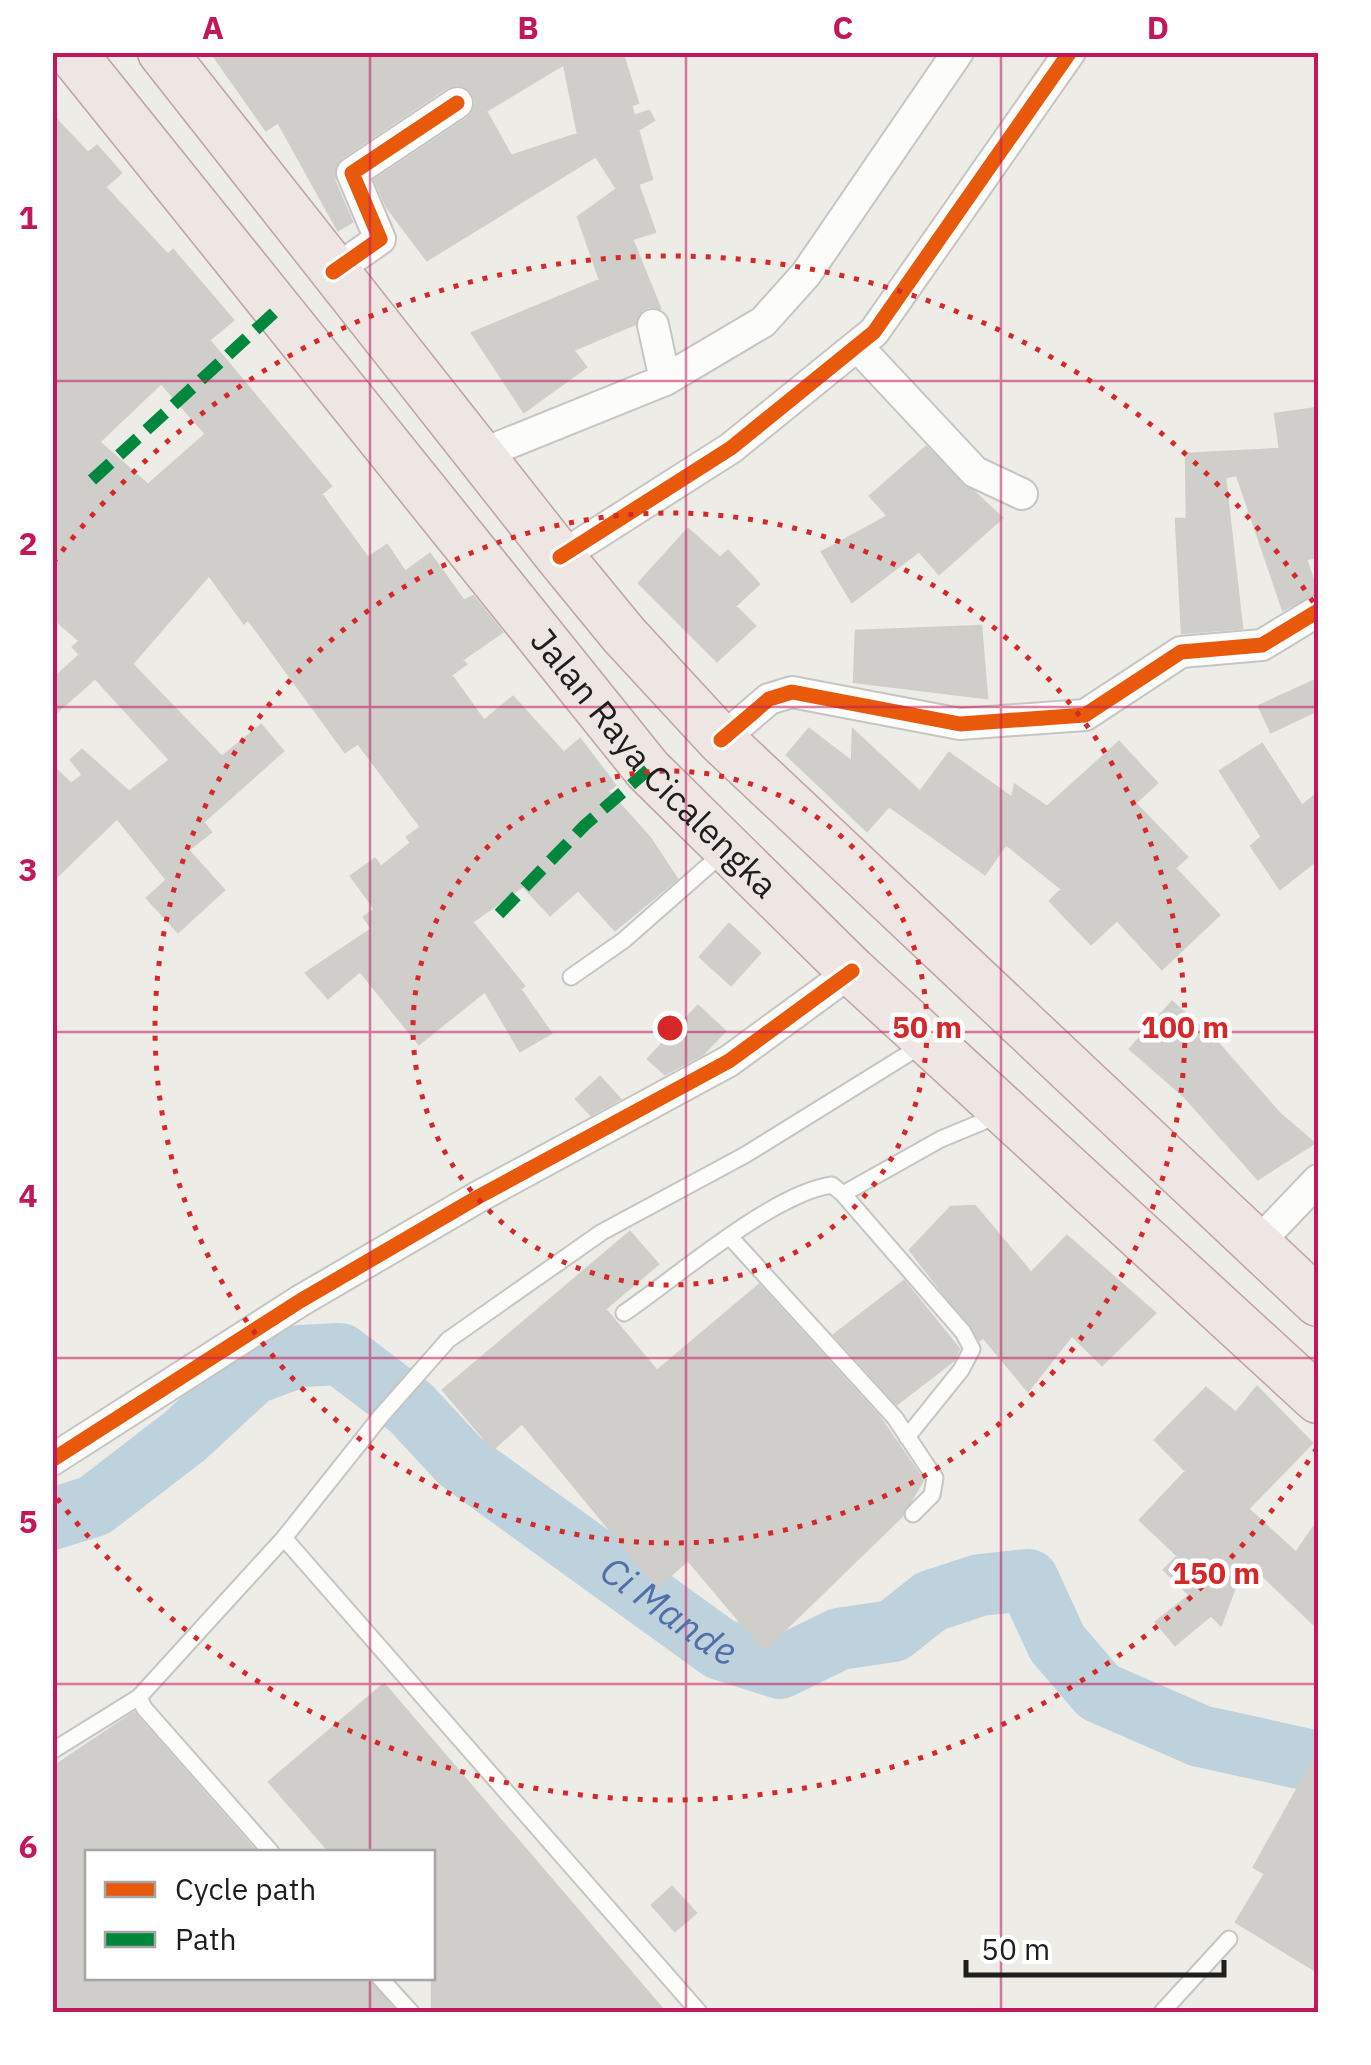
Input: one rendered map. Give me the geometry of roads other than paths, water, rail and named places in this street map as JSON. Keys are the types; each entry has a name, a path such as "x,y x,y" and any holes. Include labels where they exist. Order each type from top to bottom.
{"highway":[{"name":"Jalan Raya Cicalengka","path":"71,52 648,770 852,971 1318,1399"},
{"name":"Jalan Raya Cicalengka","path":"162,52 560,557 721,740 1318,1302"}],"street":[{"path":"479,455 666,380 763,322 806,274 958,52"},
{"path":"560,557 730,448 874,332 1070,52"},
{"path":"333,272 380,239 352,173 457,103"},
{"path":"653,325 666,380"},
{"path":"858,347 975,472 1022,494"},
{"path":"721,740 769,699 792,692 960,724 1085,714 1182,652 1192,648 1247,649 1318,611"},
{"path":"52,1460 300,1301 478,1196 729,1061 852,971"},
{"path":"1256,1244 1318,1180"}],"lane":[{"path":"572,977 624,940 728,849"},
{"path":"52,1750 139,1697 284,1538 380,1416 448,1340 602,1232 745,1155 928,1041"},
{"path":"844,1194 941,1139 1005,1112"},
{"path":"624,1313 730,1238 812,1188 832,1185 963,1332 972,1349 961,1370 907,1437"},
{"path":"730,1238 896,1418 935,1478 932,1496 912,1514"},
{"path":"284,1538 699,2012"},
{"path":"139,1697 144,1708 269,1850"},
{"path":"1162,2012 1230,1939"},
{"path":"382,1980 411,2012"}],"waterway":[{"name":"Ci Mande","path":"52,1519 94,1506 185,1436 252,1374 300,1356 340,1354 411,1408 460,1461 720,1649 780,1668 839,1639 893,1631 931,1601 980,1585 1028,1580 1057,1643 1099,1692 1200,1736 1318,1762"}]}
